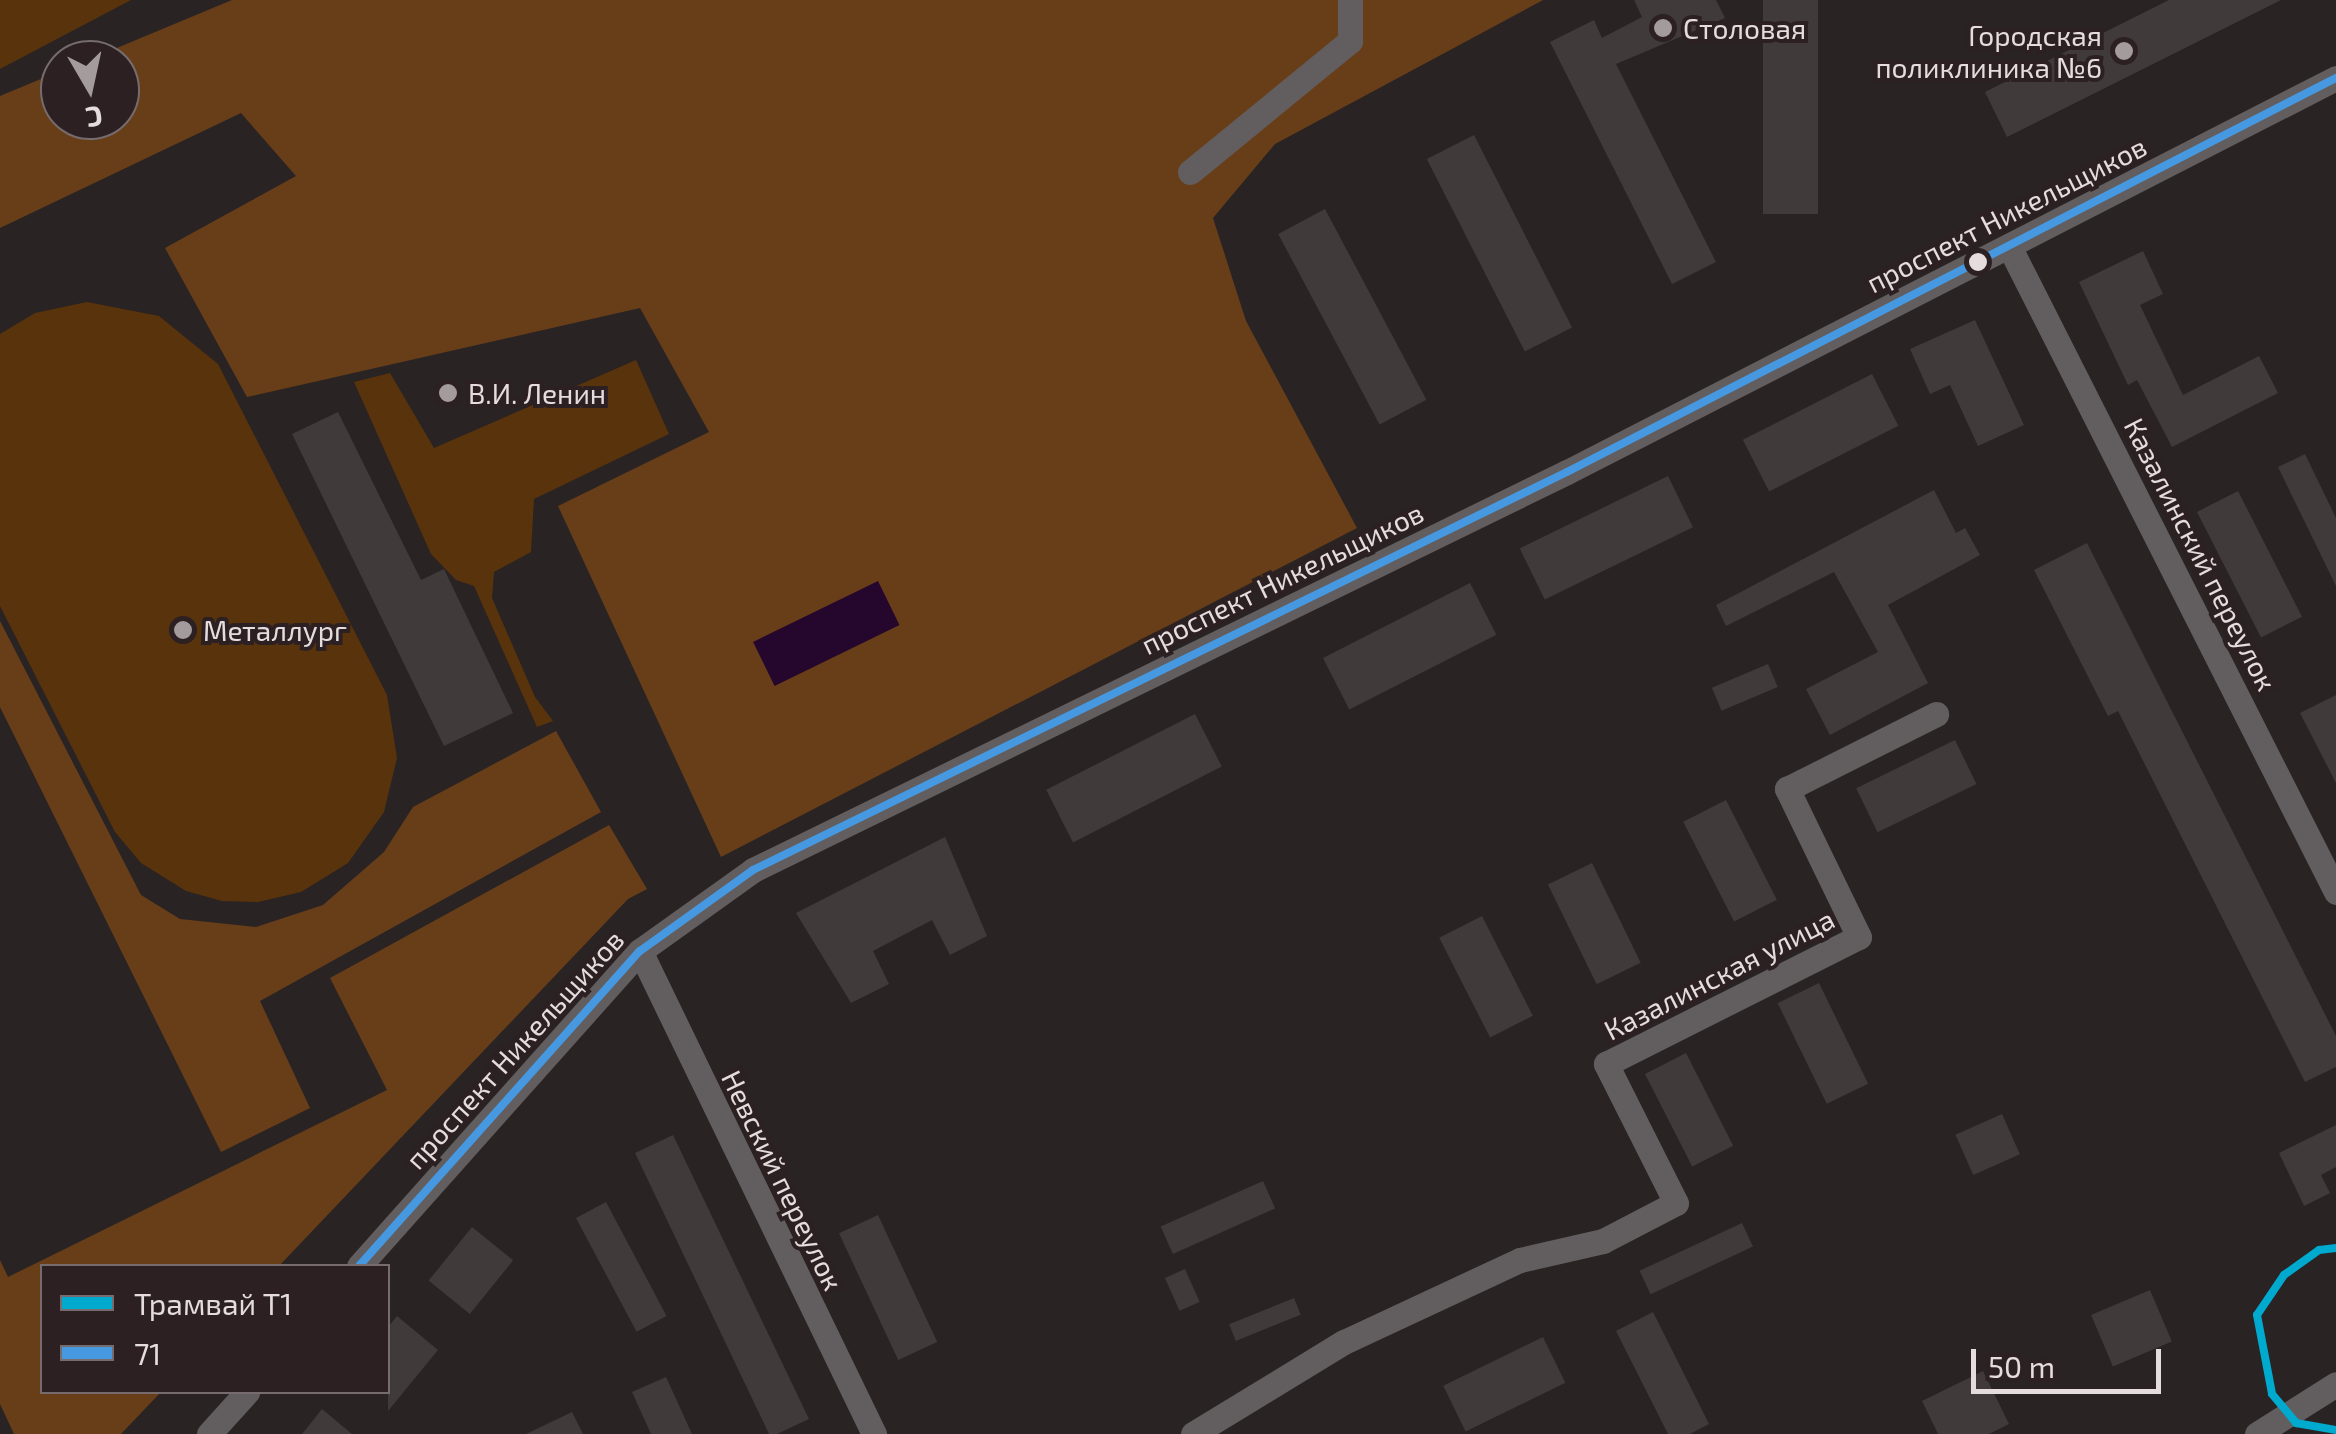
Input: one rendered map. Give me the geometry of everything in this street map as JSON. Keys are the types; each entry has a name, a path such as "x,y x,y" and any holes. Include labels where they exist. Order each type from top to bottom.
{"street":[{"path":"1190,172 1350,41 1350,0"},
{"name":"проспект Никельщиков","path":"360,1264 640,951 754,870 2010,246 2336,78"},
{"name":"Казалинский переулок","path":"2010,246 2336,892"},
{"name":"Казалинская улица","path":"1193,1434 1344,1342 1520,1260 1603,1241 1676,1203 1606,1064 1860,937 1786,790 1936,714"},
{"name":"Невский переулок","path":"640,951 874,1434"},
{"path":"2257,1434 2336,1384"},
{"path":"209,1434 245,1394"}],"shaded area":[{"path":"0,0 131,0 55,40 40,40 40,48 0,69"},
{"path":"232,0 1543,0 1275,144 1213,218 1246,321 1357,528 721,857 558,506 709,432 640,308 247,397 165,248 296,176 241,113 0,228 0,96 40,79 40,140 140,140 140,40 136,40"},
{"name":"Металлург","path":"87,302 159,316 218,364 387,695 397,758 384,812 348,863 301,892 258,902 222,901 186,891 141,863 115,832 0,606 0,334 35,313"},
{"path":"636,360 669,434 534,499 531,552 494,572 492,598 535,697 553,721 537,727 474,586 456,580 431,554 354,382 390,373 434,448"},
{"path":"878,581 899,625 775,686 753,642"},
{"path":"0,621 141,895 180,919 256,927 323,905 384,852 413,807 556,731 601,812 260,1001 310,1108 221,1152 0,707"},
{"path":"609,825 647,889 628,899 281,1264 40,1264 40,1394 159,1394 121,1434 14,1434 0,1404 0,1260 8,1277 387,1090 330,978"}],"building":[{"path":"1634,0 1716,0 1725,18 1616,64 1716,262 1672,284 1550,42 1594,20 1602,38 1642,17"},
{"path":"1763,0 1818,0 1818,214 1763,214"},
{"name":"Городская поликлиника №6","path":"2169,0 2281,0 2007,137 1985,92"},
{"path":"1474,135 1572,327 1525,352 1427,159"},
{"path":"1325,209 1426,400 1380,425 1278,234"},
{"path":"2143,251 2163,294 2140,305 2183,395 2259,356 2278,393 2172,447 2137,380 2128,385 2079,282"},
{"path":"1975,320 2024,425 1978,446 1950,385 1930,394 1910,349"},
{"path":"1872,374 1898,426 1769,492 1743,440"},
{"path":"338,412 421,580 444,569 513,713 444,746 292,434"},
{"path":"2305,454 2336,518 2336,586 2278,467"},
{"path":"1668,476 1693,527 1545,600 1520,548"},
{"path":"1934,490 1956,533 1965,528 1980,555 1888,605 1928,683 1830,735 1806,689 1878,652 1834,572 1726,626 1716,605"},
{"path":"2238,491 2302,617 2261,638 2197,512"},
{"path":"2087,543 2336,1036 2336,1067 2305,1082 2118,711 2108,716 2034,570"},
{"path":"1470,583 1496,635 1349,710 1323,658"},
{"path":"1768,664 1778,687 1722,711 1712,688"},
{"path":"2336,695 2336,783 2300,713"},
{"path":"1195,714 1222,767 1073,842 1046,790"},
{"path":"1955,740 1976,784 1878,832 1856,788"},
{"path":"1726,800 1777,900 1734,922 1683,822"},
{"path":"945,837 987,936 950,955 932,920 873,951 889,984 851,1003 796,913"},
{"path":"1592,863 1641,963 1597,984 1548,884"},
{"path":"1482,916 1533,1016 1490,1038 1439,938"},
{"path":"1819,983 1868,1084 1827,1104 1778,1003"},
{"path":"1686,1053 1733,1146 1692,1167 1645,1074"},
{"path":"2002,1114 2020,1154 1973,1175 1955,1135"},
{"path":"2336,1125 2336,1167 2321,1175 2330,1193 2304,1206 2279,1153"},
{"path":"673,1135 809,1419 777,1434 769,1434 635,1153"},
{"path":"1263,1181 1275,1208 1173,1254 1161,1227"},
{"path":"606,1202 667,1316 637,1332 576,1218"},
{"path":"878,1215 937,1342 898,1360 839,1233"},
{"path":"1742,1223 1753,1247 1651,1294 1640,1271"},
{"path":"472,1227 513,1260 470,1314 429,1281"},
{"path":"1185,1269 1200,1302 1180,1311 1165,1278"},
{"path":"2150,1290 2172,1342 2113,1367 2091,1315"},
{"path":"1294,1298 1301,1315 1236,1341 1229,1324"},
{"path":"1653,1312 1709,1424 1690,1434 1668,1434 1616,1331"},
{"path":"397,1316 438,1350 388,1411 390,1394 390,1325"},
{"path":"1543,1337 1565,1383 1466,1431 1443,1386"},
{"path":"1983,1371 2009,1424 1989,1434 1938,1434 1922,1401"},
{"path":"666,1377 692,1434 651,1434 632,1392"},
{"path":"322,1409 352,1434 302,1434"},
{"path":"572,1412 583,1434 526,1434"}],"tram line":[{"name":"T1","path":"2336,1248 2319,1250 2284,1275 2257,1315 2272,1394 2296,1423 2336,1430"}],"transit line":[{"name":"71","path":"361,1264 640,951 753,870 1567,472 2336,78"}],"place":[{"name":"Столовая","path":"1663,28"},
{"name":"Городская поликлиника №6","path":"2124,51"},
{"name":"В.И. Ленин","path":"448,393"},
{"name":"Металлург","path":"183,630"}]}
